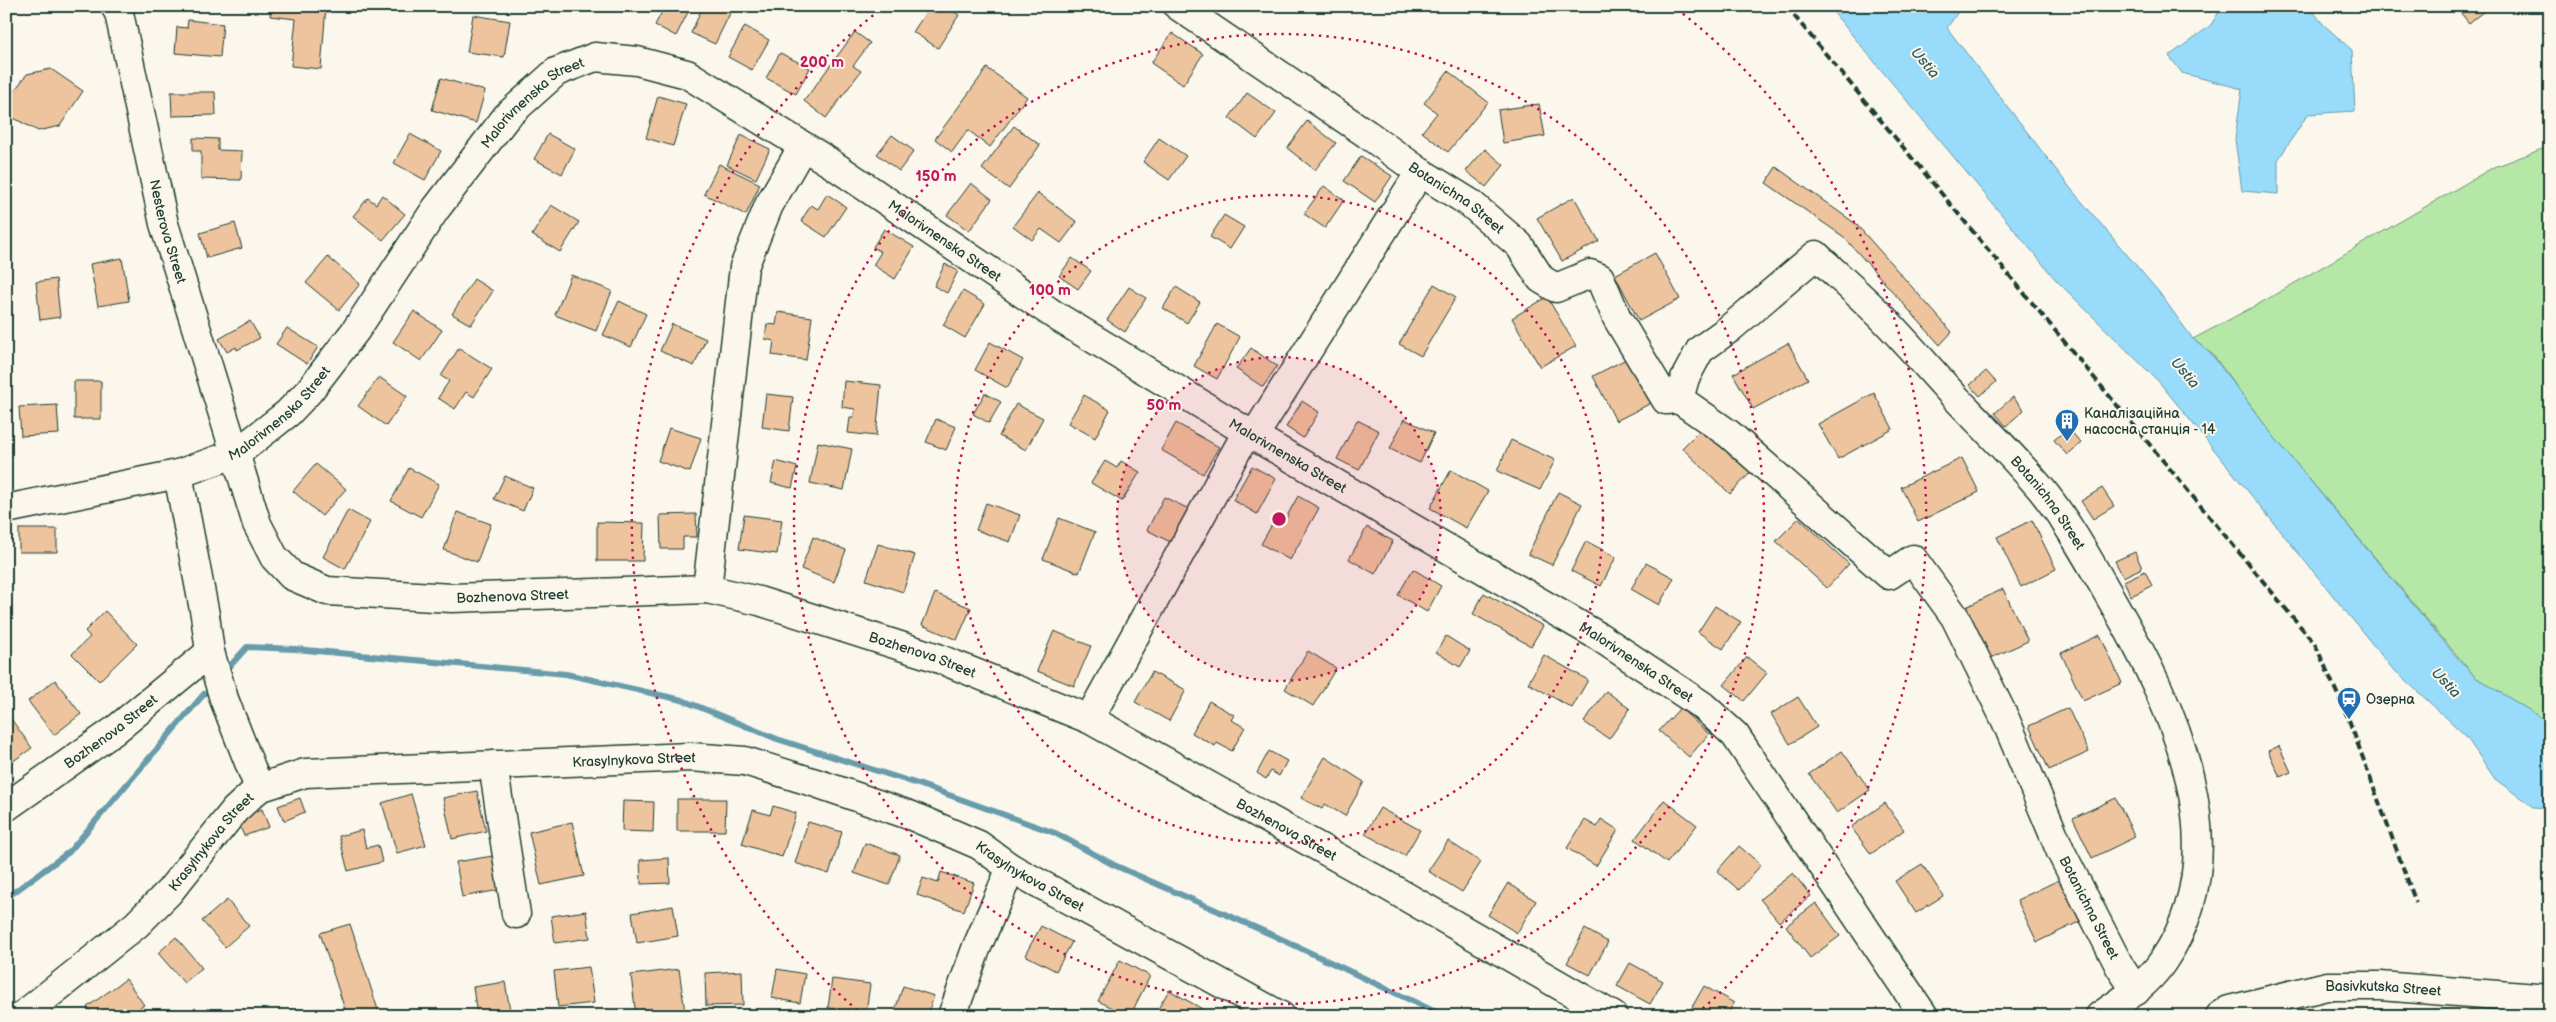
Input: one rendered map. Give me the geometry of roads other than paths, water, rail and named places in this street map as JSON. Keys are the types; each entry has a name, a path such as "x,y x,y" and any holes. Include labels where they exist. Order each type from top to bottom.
{"street":[{"name":"Nesterova Street","path":"115,6 119,13 135,82 164,224 236,453"},
{"name":"Botanichna Street","path":"1178,6 1420,172 1470,203 1519,245 1541,279 1556,288 1590,274 1600,278 1617,318 1666,400 1679,399 1730,434 1889,575 1913,559 1955,617 2006,721 2061,852 2120,967 2136,991"},
{"name":"Malorivnenska Street","path":"6,509 178,474 236,453 288,413 309,391 356,330 435,210 506,116 556,72 595,57 637,60 688,74 803,146 1056,316 1251,434 1598,636 1703,706 1735,735 1924,1016"},
{"path":"707,589 744,267 769,205 803,146"},
{"path":"1089,719 1251,434 1420,172"},
{"name":"Botanichna Street","path":"1679,399 1685,378 1700,350 1730,329 1816,255 1883,319 1993,434 2043,492 2085,555 2140,649 2166,701 2194,795 2199,838 2196,872 2190,902 2179,934 2166,956 2136,991 2100,1016"},
{"name":"Bozhenova Street","path":"236,453 257,524 274,557 292,576 327,591 452,598 707,589 759,601 935,656 1089,719 1349,864 1613,1016"},
{"path":"178,474 205,615 210,652 224,699 259,788"},
{"name":"Bozhenova Street","path":"6,807 114,731 210,652"},
{"name":"Krasylnykova Street","path":"22,1016 136,925 169,892 235,810 259,788 306,774 690,757 745,761 912,816 980,845 1011,868 1281,1016"},
{"path":"493,765 516,914"},
{"path":"952,1016 976,949 1011,868"},
{"name":"Basivkutska Street","path":"2220,1016 2229,1010 2326,986 2380,986 2550,999"}],"water":[{"name":"Ustia","path":"1828,6 1962,6 1947,28 2071,189 2158,291 2193,339 2212,355 2274,437 2475,677 2550,723 2550,808 2533,807 2495,779 2465,735 2391,667 2159,382 2056,280"},
{"path":"2223,6 2309,6 2323,24 2352,50 2355,111 2308,114 2278,160 2278,194 2242,191 2235,139 2242,89 2182,73 2169,56 2210,26"}],"waterway":[{"path":"230,666 247,647 295,649 566,674 682,700 777,739 921,785 1055,833 1114,865 1277,937 1444,1016"},
{"path":"6,898 69,852 204,694"}],"railway":[{"path":"1786,6 2315,644 2349,720 2416,903"}],"place":[{"name":"Каналізаційна насосна станція - 14","path":"2067,442"},
{"name":"Озерна","path":"2349,720"}]}
